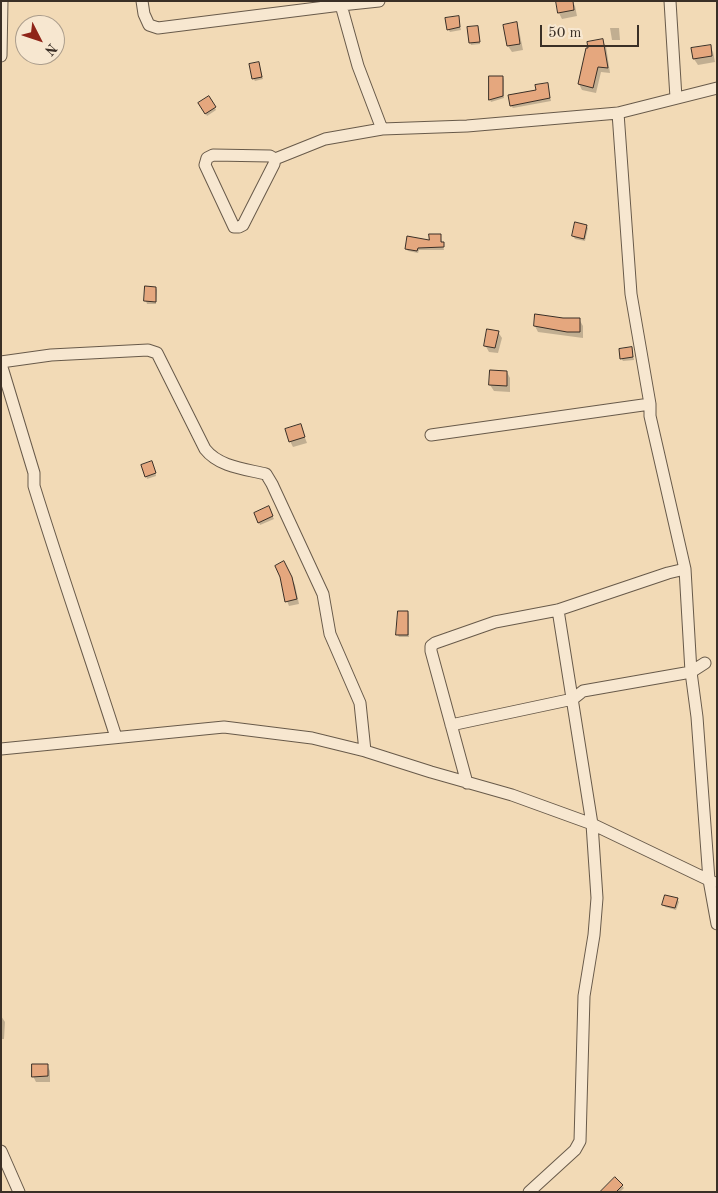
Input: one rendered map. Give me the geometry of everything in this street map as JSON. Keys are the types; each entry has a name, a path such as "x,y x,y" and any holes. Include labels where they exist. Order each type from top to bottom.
{"street":[{"path":"1,56 2,1"},
{"path":"142,1 144,14 149,25 158,28 341,3 378,1"},
{"path":"670,1 676,98"},
{"path":"341,3 358,66 382,129"},
{"path":"275,159 325,139 382,129 467,126 618,113 717,88"},
{"path":"618,113 631,294 650,404 650,416 686,569 691,672 717,924"},
{"path":"213,155 270,156 275,159 242,225 234,227 205,165 207,158 213,155"},
{"path":"116,737 34,486 34,473 1,363 51,355 148,350 157,354 210,456 219,462 266,474 272,484 323,594 330,634 360,703 365,751"},
{"path":"431,436 650,404"},
{"path":"467,783 431,651 431,646 435,642 495,622 558,610 668,573 686,569"},
{"path":"529,1192 575,1150 580,1141 584,996 594,935 597,898 592,824 558,610"},
{"path":"451,725 573,699 584,691 691,672 705,663"},
{"path":"1,749 224,727 312,738 365,751 512,795 592,824 713,882"},
{"path":"1,1150 6,1174 19,1192"}],"building":[{"path":"556,1 573,1 574,10 558,13"},
{"path":"459,16 460,27 447,30 445,18"},
{"path":"517,22 520,44 507,46 503,25"},
{"path":"478,26 480,42 469,43 467,27"},
{"path":"603,39 608,68 598,67 593,88 578,84 586,48 588,48 587,42"},
{"path":"711,45 712,56 693,59 691,48"},
{"path":"259,62 262,77 252,79 249,64"},
{"path":"489,76 503,76 503,96 489,100"},
{"path":"548,83 550,98 510,106 508,95 536,90 535,85"},
{"path":"209,96 216,107 205,114 198,103"},
{"path":"575,222 587,225 584,239 572,236"},
{"path":"429,234 441,234 441,242 444,242 444,247 418,248 417,251 405,249 407,236 429,240"},
{"path":"145,286 156,287 156,302 144,301"},
{"path":"535,314 563,318 580,318 580,332 567,332 534,326"},
{"path":"487,329 499,331 495,348 484,346"},
{"path":"632,347 633,357 620,359 619,349"},
{"path":"490,370 507,371 507,386 489,385"},
{"path":"301,424 305,437 289,442 285,429"},
{"path":"152,461 156,473 145,477 141,465"},
{"path":"269,506 273,516 258,523 254,513"},
{"path":"284,561 292,577 297,599 285,602 280,577 275,566"},
{"path":"398,611 408,611 408,635 396,635"},
{"path":"665,895 678,898 675,908 662,905"},
{"path":"32,1064 48,1064 48,1076 32,1077"},
{"path":"615,1177 623,1185 616,1192 600,1192"}]}
